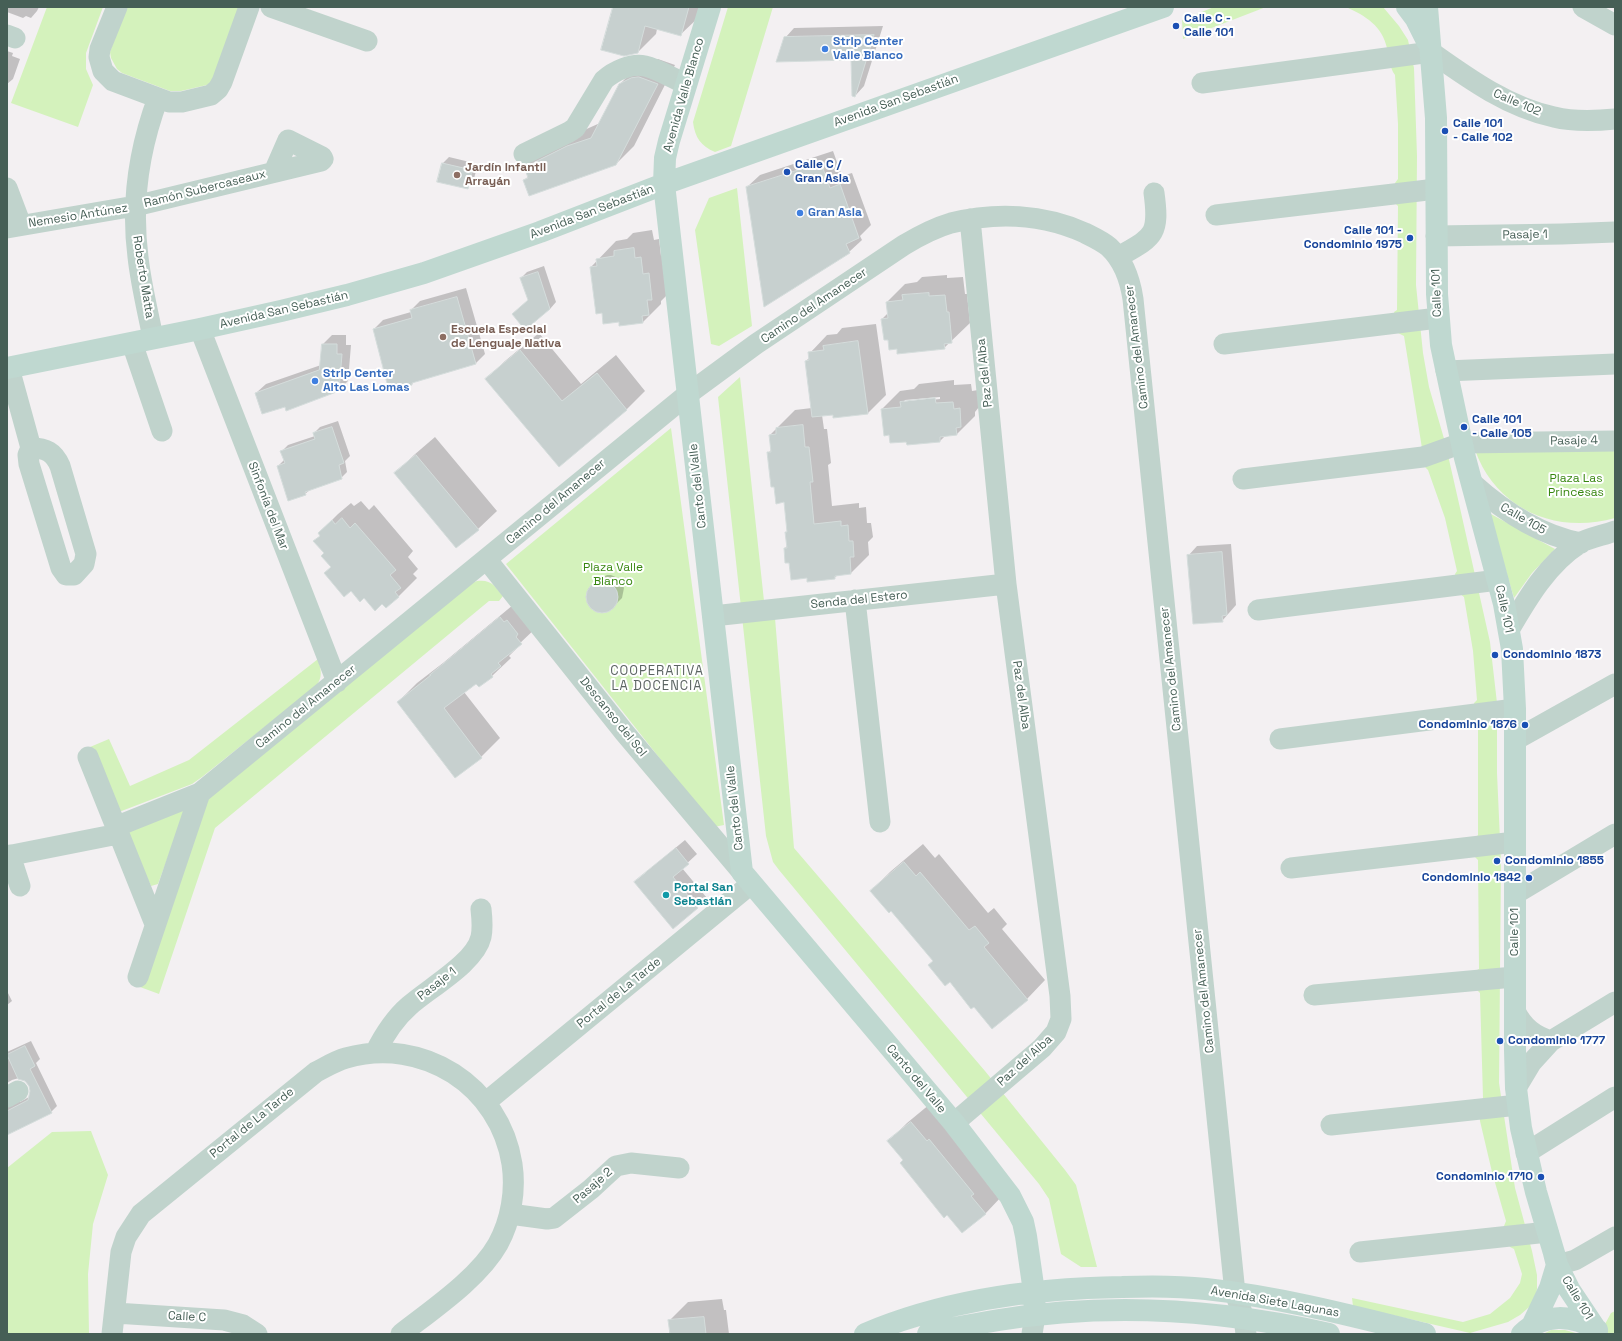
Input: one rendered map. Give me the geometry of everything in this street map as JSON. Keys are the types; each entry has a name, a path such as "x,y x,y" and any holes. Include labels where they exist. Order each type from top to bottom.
{"main road":[{"name":"Avenida Valle Blanco","path":"664,184 665,158 669,141 710,7"},
{"name":"Avenida San Sebastián","path":"8,368 200,329 347,295 424,273 540,232 664,184 1128,14 1163,7"},
{"path":"1407,7 1424,34 1431,52"},
{"name":"Calle 101","path":"1427,7 1436,118 1438,318 1446,371 1472,484 1498,580 1509,630 1514,668 1516,842 1514,977 1517,1096 1526,1153 1557,1265 1582,1310 1599,1332"},
{"name":"Canto del Valle","path":"664,184 713,616 747,878 954,1124 1010,1196 1018,1209 1026,1236 1034,1292 1033,1324"},
{"name":"Calle 101","path":"1527,1330 1550,1288 1557,1265"},
{"name":"Avenida Siete Lagunas","path":"865,1334 912,1317 982,1300 1066,1289 1137,1286 1205,1289 1236,1293 1300,1304 1425,1334"},
{"name":"Avenida Siete Lagunas","path":"928,1334 977,1324 1033,1324 1098,1310 1133,1309 1166,1310 1245,1326 1294,1326 1329,1334"},
{"path":"1527,1330 1541,1321 1561,1317 1580,1321 1599,1332"}],"street":[{"path":"117,7 100,49 99,57 103,71 113,81 169,102 182,102 211,95 218,89 222,82 249,7"},
{"path":"271,7 367,41"},
{"path":"1583,7 1615,25"},
{"path":"1202,83 1431,52"},
{"name":"Calle 102","path":"1431,52 1495,95 1535,112 1555,118 1576,120 1615,120"},
{"path":"524,154 575,128 604,80 610,74 631,66 645,66 686,84"},
{"name":"Roberto Matta","path":"153,338 138,257 135,232 138,178 142,150 149,122 158,98"},
{"name":"Ramón Subercaseaux","path":"136,206 274,172"},
{"name":"Nemesio Antúnez","path":"7,188 14,226 136,206"},
{"path":"1216,215 1436,189"},
{"path":"1118,257 1142,243 1152,233 1156,223 1154,193"},
{"name":"Camino del Amanecer","path":"9,855 117,830 200,793 487,560 688,394 756,344 904,245 927,232 949,224 987,216 1022,217 1059,223 1095,238 1108,246 1118,257 1126,270 1131,284 1236,1293 1245,1326"},
{"name":"Paz del Alba","path":"954,1124 1042,1048 1056,1032 1060,1019 1060,996 1006,584 970,219"},
{"name":"Pasaje 1","path":"1436,236 1615,232"},
{"path":"1224,344 1438,318"},
{"name":"Sinfonía del Mar","path":"200,329 337,682"},
{"path":"132,343 162,431"},
{"path":"1446,371 1615,364"},
{"path":"8,368 31,448 28,455 30,464 60,568 66,575 74,575 84,564 86,554 60,466 57,459 47,450 41,448 31,448"},
{"name":"Pasaje 4","path":"1243,479 1423,457 1462,443 1615,441"},
{"name":"Calle 105","path":"1472,484 1488,498 1523,521 1550,534 1581,543"},
{"path":"1509,630 1541,580 1566,554 1581,543 1615,532"},
{"name":"Descanso del Sol","path":"487,560 624,732 747,878"},
{"path":"1258,610 1498,580"},
{"name":"Senda del Estero","path":"713,616 1006,584"},
{"path":"855,600 880,822"},
{"path":"1515,740 1615,684"},
{"path":"1280,739 1515,709"},
{"path":"88,757 155,924"},
{"path":"138,977 200,793"},
{"path":"1515,894 1615,834"},
{"path":"1291,868 1516,842"},
{"path":"9,855 20,886"},
{"name":"Portal de La Tarde","path":"486,1102 747,878"},
{"name":"Pasaje 1","path":"375,1053 389,1028 409,1006 472,954 482,936 481,909"},
{"path":"1314,995 1514,977"},
{"path":"1331,1125 1517,1096 1531,1063 1551,1041 1615,1002"},
{"path":"1515,1011 1525,1027 1533,1033 1551,1041"},
{"name":"Portal de La Tarde","path":"112,1334 121,1252 126,1237 141,1214 316,1072 344,1058 375,1053 395,1053 414,1056 433,1062 462,1079 486,1102 501,1128 511,1156 514,1185 510,1214 498,1243 480,1268 402,1334"},
{"path":"1526,1153 1615,1097"},
{"name":"Pasaje 2","path":"510,1214 547,1219 554,1218 591,1189 616,1166 623,1164 631,1163 679,1168"},
{"path":"1360,1252 1548,1232"},
{"path":"1557,1265 1575,1260 1615,1237"},
{"name":"Calle C","path":"115,1313 224,1320 243,1326 257,1334"}],"green space":[{"path":"47,7 103,7 86,53 86,69 93,85 78,127 11,103"},
{"path":"126,7 241,7 213,81 207,85 181,91 170,91 122,73 117,69 111,58 110,52"},
{"path":"728,7 773,7 731,146 715,152 702,144 695,133 693,122"},
{"path":"1214,7 1266,7 1183,39 1182,20"},
{"path":"1346,7 1383,7 1399,26 1408,40 1414,68 1417,156 1416,285 1423,353 1429,387 1445,442 1490,642 1497,703 1497,773 1501,862 1499,1083 1515,1188 1532,1251 1537,1275 1537,1289 1535,1302 1520,1315 1508,1322 1470,1333 1353,1306 1352,1298 1463,1322 1490,1314 1510,1298 1520,1283 1522,1274 1514,1249 1510,1247 1504,1226 1506,1221 1492,1172 1480,1121 1479,1109 1483,1098 1480,993 1476,989 1475,971 1479,969 1478,860 1475,857 1475,839 1478,835 1478,726 1475,723 1474,703 1477,700 1473,651 1464,597 1460,594 1455,574 1457,571 1445,518 1428,470 1425,467 1404,336 1398,333 1394,312 1397,310 1398,206 1395,203 1395,183 1398,179 1398,124 1395,75 1391,66 1385,40 1377,28 1366,18"},
{"path":"737,188 752,326 719,346 711,344 695,230 709,198"},
{"path":"740,377 764,601 775,618 794,848 985,1071 1076,1185 1097,1267 1081,1267 1061,1254 1049,1199 1039,1184 773,862 766,836 718,397"},
{"name":"Plaza Valle Blanco","path":"671,428 724,825 714,827 506,564"},
{"name":"Plaza Las Princesas","path":"1615,446 1615,518 1593,522 1571,523 1550,520 1513,502 1497,488 1485,471 1475,450"},
{"path":"1489,513 1555,549 1532,573 1514,598"},
{"path":"477,581 489,582 495,586 503,596 499,601 489,601 215,828 159,994 140,987 200,804 472,583"},
{"path":"318,659 321,673 320,680 316,686 202,777 192,784 119,812 90,747 109,739 130,786 189,760"},
{"path":"188,803 158,884 151,886 126,833"},
{"path":"91,1131 108,1175 93,1224 88,1274 89,1334 7,1334 7,1168 52,1132"},
{"path":"1615,1311 1615,1334 1607,1334 1604,1326 1611,1313"},
{"path":"1551,1330 1565,1330 1579,1334 1543,1334"}],"building":[{"path":"613,7 689,7 681,36 645,26 638,53 624,56 601,50"},
{"name":"Strip Center Valle Blanco","path":"874,35 855,97 852,96 851,60 776,62 784,37"},
{"path":"639,77 658,84 616,165 529,196 523,180 528,178 524,166 529,165 567,146 591,138 619,84 631,78"},
{"path":"442,163 472,170 468,189 437,182"},
{"name":"Gran Asia","path":"821,163 830,188 840,184 859,238 846,244 850,253 764,307 746,187"},
{"path":"634,248 635,258 641,257 643,274 649,273 652,300 647,300 649,315 642,316 643,323 619,326 619,322 603,324 602,313 596,314 590,267 597,266 596,259 614,256 614,251"},
{"path":"538,272 550,309 525,330 512,314 528,300 520,278"},
{"path":"929,293 929,296 945,295 947,312 949,312 952,343 944,344 945,349 897,354 897,349 889,350 888,340 884,340 881,319 888,318 886,302 903,300 902,295"},
{"path":"457,297 476,364 389,391 373,329 412,318 410,310"},
{"path":"858,341 868,414 833,418 833,415 812,417 805,361 809,360 808,352 824,350 823,346"},
{"name":"Strip Center Alto Las Lomas","path":"322,344 337,344 337,354 342,354 339,391 286,411 285,407 262,414 255,393 319,370"},
{"path":"520,350 562,401 597,373 627,410 559,467 485,379"},
{"path":"935,398 936,403 953,402 954,409 960,408 961,427 956,428 957,435 940,437 940,442 907,445 906,442 890,443 889,435 884,436 881,409 901,407 900,402"},
{"path":"803,425 805,447 809,447 813,482 810,482 814,524 841,521 841,526 848,525 849,541 853,541 854,557 850,557 851,574 835,576 835,579 807,582 807,578 791,580 789,563 785,563 784,548 787,548 785,532 787,532 784,502 776,504 774,487 771,487 767,452 771,452 769,435 776,434 776,428"},
{"path":"332,427 344,463 339,465 342,479 305,492 306,495 288,501 277,466 285,463 280,451 315,439 313,433"},
{"path":"416,455 479,530 456,548 394,473"},
{"path":"342,518 350,528 355,523 396,570 390,575 401,588 395,592 399,597 386,608 382,604 375,611 364,598 360,602 351,591 344,597 324,573 331,567 321,556 324,553 313,541 320,536 318,533 332,520 335,524"},
{"path":"1222,552 1227,615 1222,616 1223,622 1193,624 1187,555"},
{"path":"599,581 605,581 614,585 618,597 614,609 605,613 599,613 590,609 586,600 586,594 590,585"},
{"path":"500,617 504,622 507,620 518,634 516,637 522,644 498,663 501,666 491,674 493,677 479,687 476,684 444,708 482,758 455,778 397,702"},
{"name":"Portal San Sebastián","path":"676,848 689,864 673,877 698,908 673,929 634,882"},
{"path":"904,862 916,876 920,872 969,930 975,926 989,943 984,947 1028,1000 992,1029 974,1007 971,1009 950,982 945,986 928,965 933,961 891,911 889,913 870,891"},
{"path":"25,1046 35,1066 30,1069 52,1113 7,1135 7,1111 28,1100 30,1091 29,1086 25,1081 18,1079 7,1055"},
{"path":"911,1122 927,1141 929,1139 974,1194 971,1196 986,1214 962,1233 947,1215 944,1218 900,1163 903,1160 887,1141"},
{"path":"704,1317 706,1334 670,1334 668,1320"}],"place":[{"name":"Calle C - Calle 101","path":"1176,26"},
{"name":"Strip Center Valle Blanco","path":"825,49"},
{"name":"Calle 101 - Calle 102","path":"1445,131"},
{"name":"Calle C / Gran Asia","path":"787,172"},
{"name":"Jardín Infantil Arrayán","path":"457,175"},
{"name":"Gran Asia","path":"800,213"},
{"name":"Calle 101 - Condominio 1975","path":"1410,238"},
{"name":"Escuela Especial de Lenguaje Nativa","path":"443,337"},
{"name":"Strip Center Alto Las Lomas","path":"315,381"},
{"name":"Calle 101 - Calle 105","path":"1464,427"},
{"name":"Condominio 1873","path":"1495,655"},
{"name":"Condominio 1876","path":"1525,725"},
{"name":"Condominio 1855","path":"1497,861"},
{"name":"Condominio 1842","path":"1529,878"},
{"name":"Portal San Sebastián","path":"666,895"},
{"name":"Condominio 1777","path":"1500,1041"},
{"name":"Condominio 1710","path":"1541,1177"}],"district":[{"name":"COOPERATIVA LA DOCENCIA","path":"657,678"}]}
